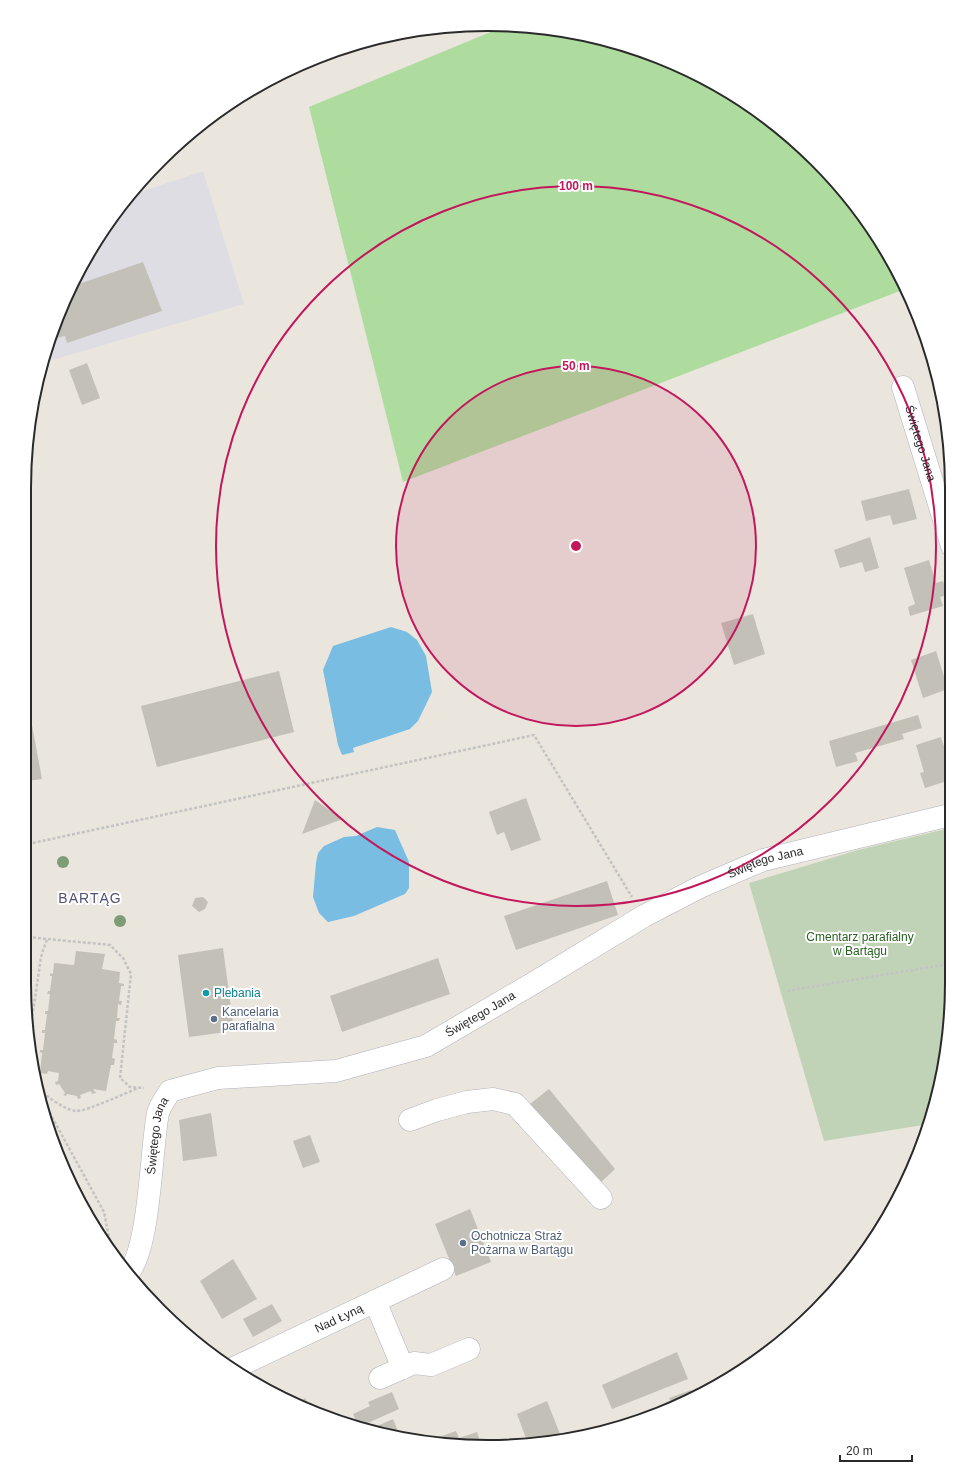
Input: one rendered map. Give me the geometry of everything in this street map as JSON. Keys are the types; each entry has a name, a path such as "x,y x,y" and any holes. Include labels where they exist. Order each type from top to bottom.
{"street":[{"name":"Świętego Jana","path":"904,387 945,523"},
{"name":"Świętego Jana","path":"132,1269 138,1256 145,1222 159,1111 170,1091 218,1078 336,1071 426,1046 537,982 644,916 700,887 763,860 945,817"},
{"path":"410,1120 437,1110 467,1102 493,1099 515,1104 601,1198"},
{"name":"Nad Łyną","path":"238,1366 443,1269"},
{"path":"375,1301 403,1368"},
{"path":"380,1378 414,1363 431,1365 469,1349"}],"path":[{"path":"31,843 534,735 644,916"},
{"path":"31,937 110,945 123,958 131,974 120,1078 130,1087 172,1090"},
{"path":"32,1016 41,957 46,939"},
{"path":"787,991 945,965"},
{"path":"45,1094 59,1104 77,1112 139,1087"},
{"path":"51,1115 104,1212 110,1240"}],"shaded area":[{"path":"203,171 244,304 50,361 55,341 66,313 92,259 125,210 140,192"}],"green space":[{"path":"493,31 548,35 577,40 635,55 690,78 716,92 766,125 789,144 832,187 851,210 884,260 900,291 403,482 309,107"},
{"name":"Cmentarz parafialny w Bartągu","path":"945,829 945,983 941,1043 936,1072 922,1125 824,1141 749,883 858,850"}],"water":[{"path":"391,627 407,632 417,640 426,656 432,692 418,721 410,729 353,748 354,752 342,755 338,745 323,670 333,646"},
{"path":"377,827 395,830 409,862 409,888 405,894 354,916 328,922 319,913 313,897 318,853 324,846 344,837 356,836"}],"building":[{"path":"143,262 162,311 67,343 65,336 56,338 79,284"},
{"path":"87,363 100,398 82,405 69,370"},
{"path":"909,489 917,519 893,525 890,515 866,521 861,501"},
{"path":"870,537 879,568 865,572 862,562 840,568 834,550"},
{"path":"929,560 936,583 943,581 945,587 945,596 940,597 943,606 910,616 908,607 915,604 904,568"},
{"path":"753,614 765,654 734,665 721,623"},
{"path":"936,651 945,680 945,690 923,698 911,660"},
{"path":"279,671 294,732 157,767 141,706"},
{"path":"918,715 922,728 902,734 904,739 855,753 858,761 836,767 829,741"},
{"path":"31,720 42,779 31,781"},
{"path":"941,737 945,750 945,782 925,788 920,773 924,772 916,745"},
{"path":"526,798 541,840 511,851 504,832 497,835 489,812"},
{"path":"315,800 343,819 302,834"},
{"path":"607,881 618,915 516,950 504,916"},
{"path":"203,897 208,902 205,909 199,912 192,906 195,898"},
{"name":"Plebania","path":"223,948 234,1031 189,1037 178,955"},
{"path":"76,951 105,954 102,969 120,972 119,983 124,984 124,986 121,986 119,1001 122,1001 121,1005 118,1004 117,1018 120,1018 119,1021 116,1021 114,1039 117,1040 117,1043 114,1043 112,1058 115,1059 114,1065 111,1065 106,1091 93,1089 96,1093 92,1094 91,1091 80,1095 81,1098 78,1099 77,1096 67,1094 66,1096 63,1095 65,1093 59,1084 56,1085 55,1082 58,1081 59,1073 48,1071 47,1074 40,1072 42,1053 40,1050 43,1050 45,1033 42,1033 42,1030 45,1030 47,1014 45,1014 45,1011 48,1011 50,994 47,994 48,991 50,991 52,976 50,976 50,973 53,974 54,963 74,965"},
{"path":"438,958 450,994 342,1032 330,996"},
{"path":"549,1089 615,1169 598,1185 530,1104"},
{"path":"211,1113 217,1156 183,1161 179,1120"},
{"path":"310,1135 320,1162 303,1168 293,1141"},
{"name":"Ochotnicza Straż Pożarna w Bartągu","path":"470,1209 491,1262 456,1276 435,1224"},
{"path":"233,1259 257,1299 222,1319 200,1281"},
{"path":"272,1304 282,1321 253,1337 243,1319"},
{"path":"677,1352 688,1379 612,1409 602,1385"},
{"path":"691,1390 692,1392 671,1402 669,1398"},
{"path":"392,1392 399,1409 367,1423 356,1420 353,1414 370,1406 368,1402"},
{"path":"305,1398 307,1403 302,1400"},
{"path":"547,1401 560,1434 526,1438 517,1414"},
{"path":"393,1419 398,1431 378,1426"},
{"path":"456,1431 459,1438 477,1432 480,1440 458,1439 439,1437"}],"place":[{"name":"Plebania","path":"206,993"},
{"name":"Kancelaria parafialna","path":"214,1019"},
{"name":"Ochotnicza Straż Pożarna w Bartągu","path":"463,1243"}],"district":[{"name":"BARTĄG","path":"90,898"}]}
